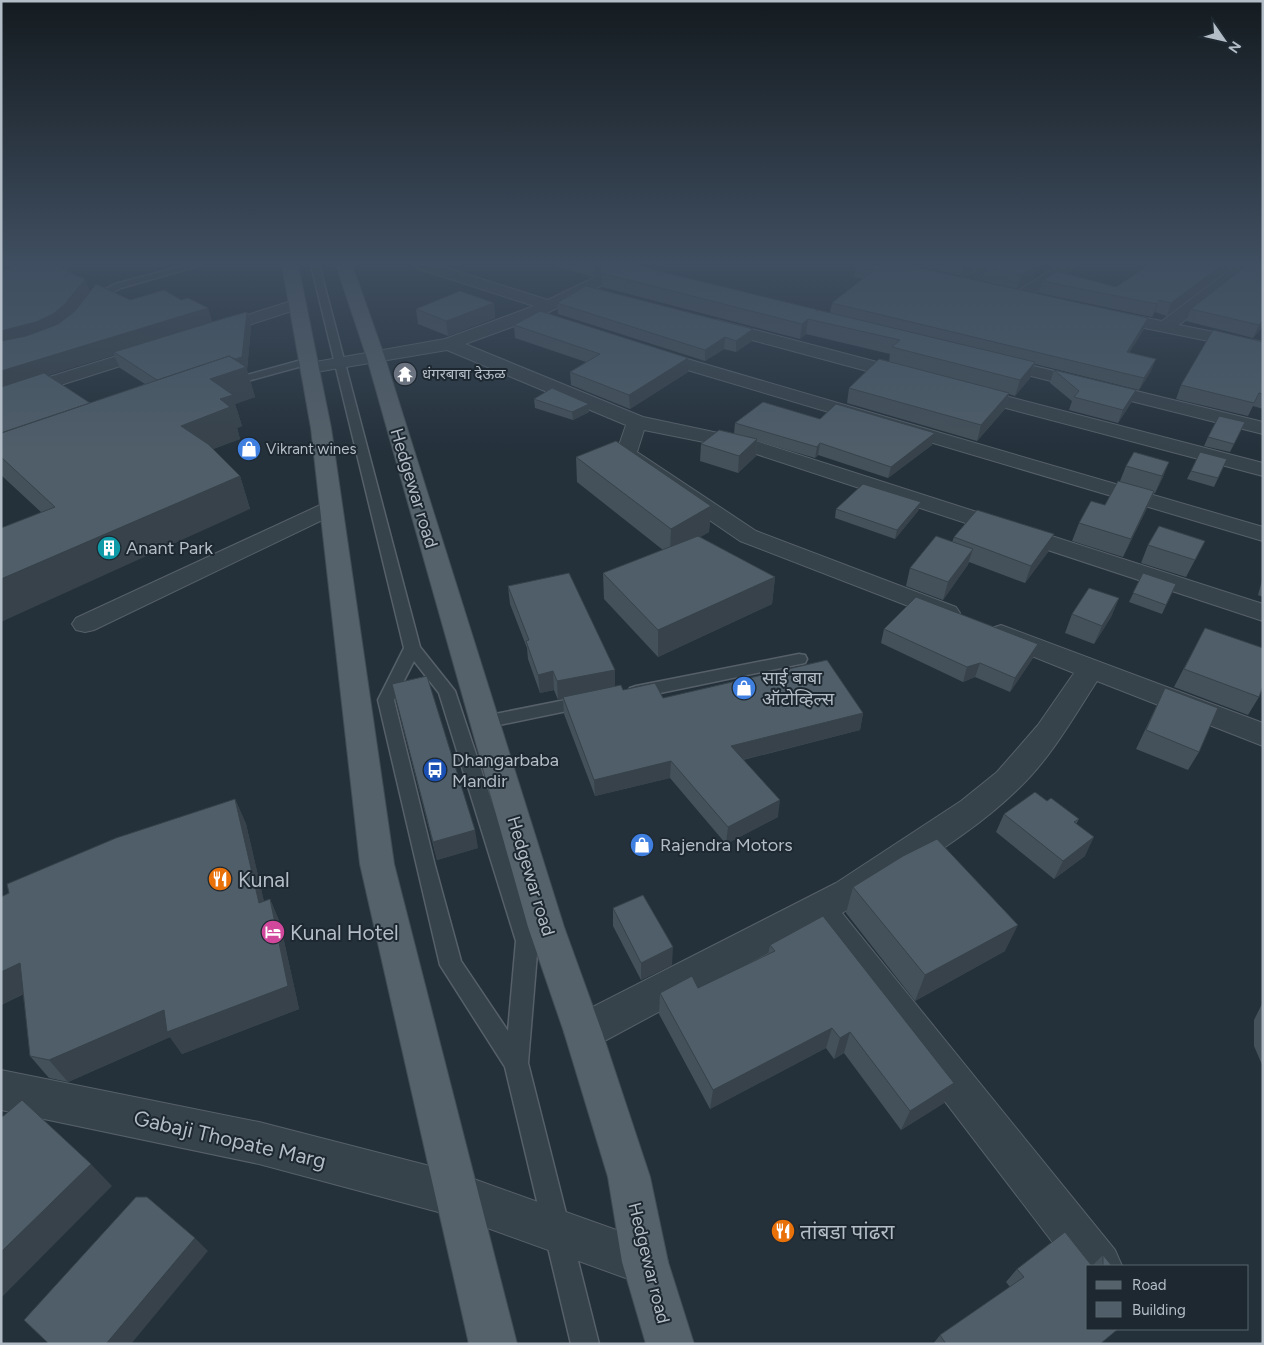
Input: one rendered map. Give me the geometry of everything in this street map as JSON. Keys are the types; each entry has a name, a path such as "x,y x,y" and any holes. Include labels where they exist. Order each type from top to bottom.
{"main road":[{"path":"303,328 322,428 330,507 377,864 493,1344"},
{"name":"Hedgewar road","path":"366,328 546,927 583,1032 629,1177 646,1262 670,1344"}],"street":[{"path":"196,337 225,328"},
{"path":"310,365 376,358 449,344 492,328"},
{"path":"727,328 928,381"},
{"path":"1164,328 1263,348"},
{"path":"449,344 637,422 749,445 1263,613"},
{"path":"1,398 168,345"},
{"path":"632,347 1263,534"},
{"path":"981,358 1263,428"},
{"path":"956,389 1263,470"},
{"path":"637,422 626,454 748,536 1263,735"},
{"path":"86,624 262,542 330,507"},
{"path":"583,1032 848,893 972,810 1008,780 1048,733 1091,669"},
{"path":"818,909 1098,1265"},
{"name":"Gabaji Thopate Marg","path":"1,1090 259,1143 456,1195 646,1262"}],"lane":[{"path":"332,328 412,648 447,691 527,941 516,1063 585,1344"},
{"path":"219,387 310,365"},
{"path":"412,648 386,700 425,866 451,964 516,1063"},
{"path":"618,696 799,659"},
{"path":"485,722 599,700"}],"building":[{"path":"1,328 14,328 1,331"},
{"path":"48,328 143,328 1,371 1,341 26,336"},
{"path":"193,328 245,328 242,357 235,359 229,356 157,380 114,352"},
{"path":"522,328 593,328 688,358 629,395 570,372 600,354"},
{"path":"635,328 753,329 736,341 725,337 705,350"},
{"path":"846,328 892,328 1035,362 1020,380 892,347 900,340"},
{"path":"935,328 1142,328 1127,352 1156,359 1144,378"},
{"path":"1213,330 1263,342 1263,394 1259,393 1254,403 1181,385"},
{"path":"229,356 246,367 210,379 233,395 220,399 230,407 181,426 208,444 240,476 1,579 1,528 55,507 1,457 1,433"},
{"path":"879,359 1009,393 981,425 849,388"},
{"path":"1054,370 1136,390 1123,410 1074,397 1079,391"},
{"path":"44,373 90,403 1,433 1,387"},
{"path":"552,388 589,404 572,412 534,399"},
{"path":"763,402 820,419 836,404 935,433 891,467 820,443 817,447 735,423"},
{"path":"1219,416 1245,422 1234,444 1208,437"},
{"path":"719,430 757,439 739,456 701,444"},
{"path":"616,441 711,506 671,529 576,457"},
{"path":"1134,452 1169,462 1162,476 1126,466"},
{"path":"1200,452 1227,459 1218,478 1191,471"},
{"path":"1118,481 1154,491 1131,539 1079,523 1091,501 1105,505"},
{"path":"863,484 921,502 897,530 836,509"},
{"path":"977,510 1054,534 1031,566 954,537"},
{"path":"1159,526 1205,541 1195,560 1148,545"},
{"path":"698,536 775,577 658,630 603,573"},
{"path":"936,536 973,549 948,582 910,568"},
{"path":"569,573 615,670 557,681 553,671 538,675 526,641 529,640 508,586"},
{"path":"1143,573 1176,584 1166,605 1133,593"},
{"path":"1089,588 1119,598 1102,626 1072,614"},
{"path":"916,597 1038,644 1015,678 980,663 967,667 884,629"},
{"path":"1205,628 1263,648 1263,686 1259,697 1184,669"},
{"path":"827,660 863,713 731,746 780,800 728,827 671,761 594,780 563,697 621,685 623,690 655,683 663,698"},
{"path":"427,676 475,830 433,842 392,684"},
{"path":"1165,688 1218,708 1199,752 1146,730"},
{"path":"1035,792 1047,801 1051,798 1079,819 1074,822 1094,837 1063,861 1004,814"},
{"path":"235,799 259,903 270,899 288,986 167,1032 164,1010 49,1060 30,1056 20,963 1,972 1,897 9,893 7,884 116,838"},
{"path":"937,839 1018,925 925,975 853,887 903,856"},
{"path":"643,895 673,947 641,963 613,908"},
{"path":"823,916 954,1083 910,1111 850,1032 840,1038 832,1028 713,1090 660,993 692,976 698,988 775,951 770,945"},
{"path":"22,1100 91,1164 1,1252 1,1118"},
{"path":"136,1197 147,1197 195,1238 106,1344 49,1344 24,1320"},
{"path":"1065,1232 1091,1265 1086,1265 1086,1330 1117,1330 1100,1344 946,1344 940,1335 1024,1277 1017,1269"},
{"path":"1103,1255 1111,1265 1103,1265"}],"place":[{"name":"धंगरबाबा देऊळ","path":"405,374"},
{"name":"Vikrant wines","path":"249,449"},
{"name":"Anant Park","path":"109,548"},
{"name":"साई बाबा ऑटोव्हिल्स","path":"744,688"},
{"name":"Dhangarbaba Mandir","path":"435,770"},
{"name":"Rajendra Motors","path":"642,845"},
{"name":"Kunal","path":"220,879"},
{"name":"Kunal Hotel","path":"273,932"},
{"name":"तांबडा पांढरा","path":"783,1231"}]}
